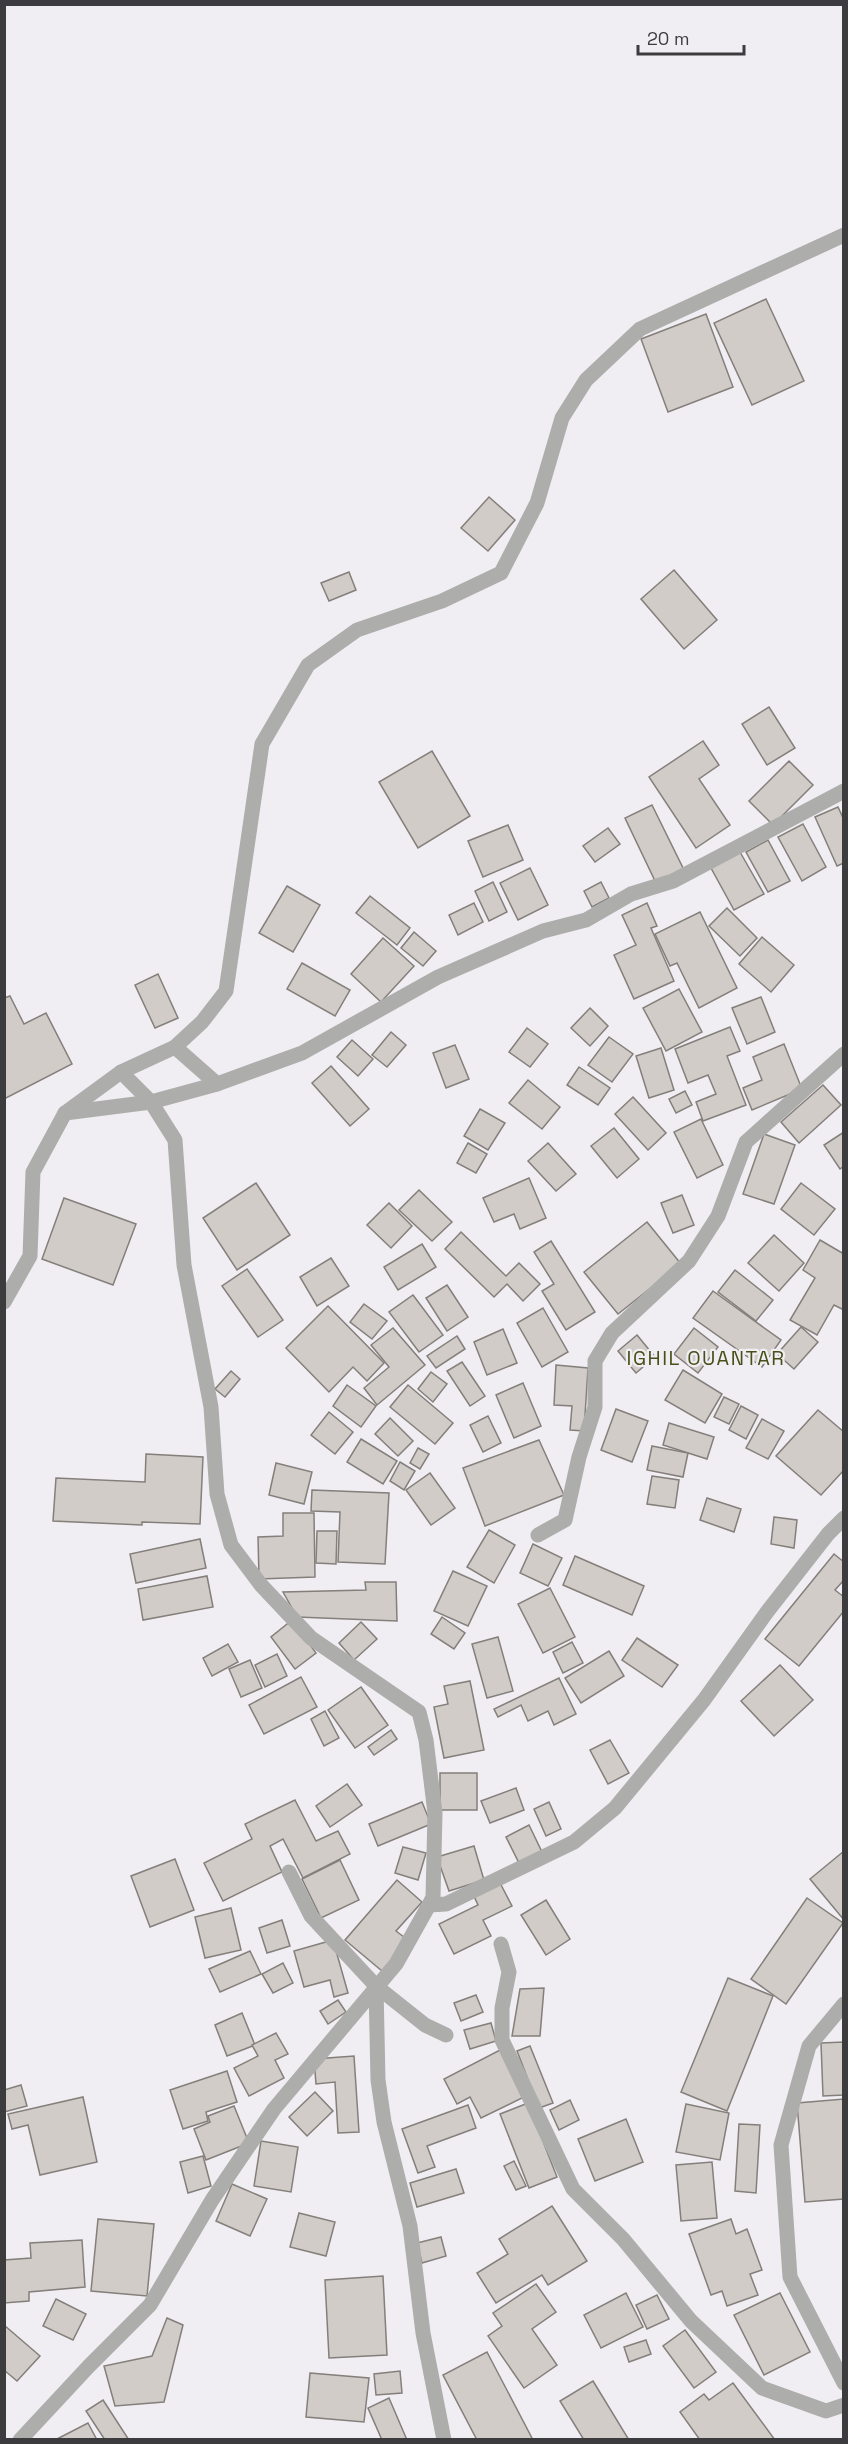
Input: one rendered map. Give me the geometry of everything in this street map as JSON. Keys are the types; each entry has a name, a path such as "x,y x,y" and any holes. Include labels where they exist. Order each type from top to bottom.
{"street":[{"path":"4,1302 30,1256 33,1172 65,1113 120,1072 176,1047 202,1022 226,991 262,744 308,665 357,630 441,601 501,573 537,503 562,418 586,380 640,329 843,235"},
{"path":"65,1113 151,1102 217,1084 302,1053 438,977 543,931 586,920 631,894 673,881 843,791"},
{"path":"176,1047 217,1084"},
{"path":"538,1535 565,1520 579,1457 595,1407 595,1361 612,1333 689,1261 718,1216 747,1142 843,1054"},
{"path":"21,2439 150,2305 212,2200 274,2109 396,1964 433,1897 435,1813 426,1740 420,1712 310,1638 261,1585 231,1545 217,1494 211,1407 184,1265 175,1140 151,1102 120,1072"},
{"path":"429,1905 446,1904 574,1842 615,1808 704,1700 781,1595 843,1518"},
{"path":"289,1872 311,1916 376,1986 425,2025 446,2035"},
{"path":"501,1944 509,1972 502,2008 502,2040 573,2189 623,2239 692,2321 762,2388 826,2411 843,2405"},
{"path":"376,1986 378,2080 384,2122 410,2226 423,2333 444,2439"},
{"path":"843,2004 809,2046 781,2145 790,2277 843,2383"}],"building":[{"path":"766,299 804,381 752,405 714,323"},
{"path":"706,314 733,387 668,412 641,339"},
{"path":"489,497 515,520 488,551 461,528"},
{"path":"674,570 717,620 684,649 641,599"},
{"path":"349,572 356,590 329,601 321,583"},
{"path":"769,707 795,748 767,765 742,724"},
{"path":"703,741 719,765 699,779 730,825 696,848 649,777"},
{"path":"432,751 470,816 418,848 379,782"},
{"path":"789,761 813,785 773,825 749,801"},
{"path":"652,805 684,870 656,883 625,818"},
{"path":"838,807 844,820 844,863 837,866 815,817"},
{"path":"803,824 826,867 802,881 778,837"},
{"path":"508,825 523,860 483,877 468,841"},
{"path":"608,828 620,844 595,862 583,846"},
{"path":"768,840 790,881 768,892 746,852"},
{"path":"740,852 764,894 734,910 711,868"},
{"path":"530,868 548,905 518,920 500,883"},
{"path":"493,882 507,912 489,921 475,891"},
{"path":"601,882 609,898 592,907 584,891"},
{"path":"287,886 320,905 293,952 259,933"},
{"path":"370,896 410,928 397,945 356,913"},
{"path":"474,903 483,922 458,935 449,915"},
{"path":"647,903 657,926 651,928 674,981 634,999 614,955 636,945 622,915"},
{"path":"727,908 757,938 740,956 709,926"},
{"path":"700,912 737,988 699,1008 677,963 670,966 655,934"},
{"path":"414,932 436,951 423,966 401,948"},
{"path":"762,937 794,965 771,992 739,964"},
{"path":"383,938 414,966 381,1002 351,974"},
{"path":"302,963 350,990 335,1016 287,989"},
{"path":"158,974 178,1018 155,1028 135,985"},
{"path":"679,989 702,1032 666,1051 643,1008"},
{"path":"10,996 24,1024 46,1013 72,1064 4,1099 4,998"},
{"path":"761,997 775,1032 747,1044 732,1008"},
{"path":"590,1008 608,1026 590,1046 571,1028"},
{"path":"730,1027 740,1051 727,1056 746,1105 703,1121 696,1102 716,1094 708,1075 688,1083 675,1049"},
{"path":"527,1028 548,1044 530,1067 509,1052"},
{"path":"391,1032 406,1045 387,1067 372,1055"},
{"path":"609,1037 633,1054 612,1082 588,1065"},
{"path":"352,1040 373,1059 358,1076 337,1057"},
{"path":"784,1044 802,1089 752,1110 743,1088 762,1080 753,1057"},
{"path":"455,1045 469,1079 446,1088 433,1053"},
{"path":"661,1048 674,1090 649,1098 636,1056"},
{"path":"331,1066 369,1109 350,1126 312,1083"},
{"path":"579,1067 610,1088 598,1105 567,1085"},
{"path":"528,1080 560,1107 542,1129 509,1103"},
{"path":"823,1085 841,1105 799,1143 781,1122"},
{"path":"685,1091 692,1105 676,1113 669,1099"},
{"path":"633,1097 666,1133 648,1150 615,1114"},
{"path":"480,1109 505,1123 488,1150 464,1136"},
{"path":"701,1119 723,1165 697,1178 674,1132"},
{"path":"614,1128 639,1159 617,1178 591,1146"},
{"path":"844,1132 844,1166 840,1169 824,1145"},
{"path":"764,1134 795,1145 774,1204 743,1194"},
{"path":"468,1143 487,1154 476,1173 457,1163"},
{"path":"548,1143 576,1174 556,1191 528,1161"},
{"path":"529,1178 546,1218 520,1229 514,1214 494,1222 483,1198"},
{"path":"256,1183 290,1235 237,1270 203,1218"},
{"path":"801,1183 835,1209 814,1235 781,1209"},
{"path":"419,1190 452,1222 432,1241 399,1210"},
{"path":"682,1195 694,1225 673,1233 661,1203"},
{"path":"64,1198 136,1224 113,1285 42,1259"},
{"path":"389,1203 412,1226 391,1248 367,1225"},
{"path":"647,1222 681,1264 618,1314 584,1272"},
{"path":"461,1232 506,1276 519,1263 540,1284 523,1301 507,1284 494,1297 445,1249"},
{"path":"774,1235 804,1263 779,1291 748,1263"},
{"path":"820,1240 844,1254 844,1310 834,1305 817,1335 790,1320 815,1278 803,1270"},
{"path":"551,1241 595,1312 566,1330 542,1291 554,1284 534,1252"},
{"path":"422,1244 436,1267 398,1290 384,1267"},
{"path":"331,1258 349,1286 317,1306 300,1277"},
{"path":"247,1269 283,1320 258,1337 222,1286"},
{"path":"735,1270 773,1300 756,1321 718,1292"},
{"path":"447,1285 468,1317 447,1331 426,1298"},
{"path":"713,1291 781,1340 762,1367 693,1318"},
{"path":"413,1295 443,1335 419,1352 389,1312"},
{"path":"364,1304 387,1321 372,1339 350,1322"},
{"path":"328,1306 384,1363 367,1381 353,1367 329,1392 286,1348"},
{"path":"543,1308 568,1352 542,1367 517,1323"},
{"path":"801,1327 818,1342 794,1369 777,1354"},
{"path":"393,1328 425,1365 377,1405 364,1388 389,1367 371,1345"},
{"path":"694,1328 718,1347 698,1373 674,1354"},
{"path":"503,1329 517,1363 487,1375 474,1342"},
{"path":"637,1335 655,1357 636,1373 618,1351"},
{"path":"457,1336 465,1349 436,1368 427,1356"},
{"path":"462,1362 485,1396 470,1406 447,1371"},
{"path":"556,1365 588,1368 584,1431 570,1430 572,1406 554,1405"},
{"path":"683,1370 722,1394 705,1423 665,1400"},
{"path":"231,1371 240,1379 225,1397 215,1389"},
{"path":"431,1372 447,1384 433,1402 418,1389"},
{"path":"523,1383 541,1426 514,1438 496,1395"},
{"path":"347,1385 376,1406 361,1427 333,1406"},
{"path":"408,1385 453,1423 435,1444 390,1407"},
{"path":"724,1397 739,1404 729,1424 714,1417"},
{"path":"741,1406 758,1415 746,1439 729,1430"},
{"path":"616,1409 648,1421 632,1462 601,1450"},
{"path":"818,1410 844,1432 844,1470 821,1495 776,1456"},
{"path":"329,1412 353,1432 335,1454 311,1435"},
{"path":"488,1416 501,1443 483,1452 470,1425"},
{"path":"390,1418 413,1441 398,1456 375,1434"},
{"path":"762,1419 784,1431 768,1459 746,1448"},
{"path":"669,1423 714,1437 707,1459 663,1445"},
{"path":"361,1439 397,1461 383,1484 347,1462"},
{"path":"539,1440 564,1495 485,1526 463,1468"},
{"path":"652,1446 688,1453 683,1477 647,1470"},
{"path":"418,1448 429,1454 420,1469 410,1463"},
{"path":"146,1454 203,1457 200,1524 142,1522 142,1525 53,1521 56,1478 145,1482"},
{"path":"400,1462 415,1471 404,1490 390,1481"},
{"path":"276,1463 312,1472 304,1504 269,1495"},
{"path":"430,1473 455,1508 431,1525 406,1490"},
{"path":"652,1476 679,1480 675,1508 647,1504"},
{"path":"312,1490 389,1493 385,1564 338,1562 340,1512 311,1511"},
{"path":"707,1498 741,1509 734,1532 700,1520"},
{"path":"283,1513 314,1513 315,1577 259,1579 258,1537 283,1536"},
{"path":"774,1517 797,1520 794,1548 771,1544"},
{"path":"489,1530 515,1545 494,1583 467,1567"},
{"path":"317,1531 337,1531 336,1564 316,1563"},
{"path":"200,1539 206,1568 136,1583 130,1554"},
{"path":"533,1544 562,1558 548,1586 520,1573"},
{"path":"834,1554 844,1562 844,1580 835,1590 844,1597 844,1611 799,1666 765,1639"},
{"path":"575,1556 644,1586 632,1615 563,1585"},
{"path":"453,1571 487,1586 468,1626 434,1611"},
{"path":"207,1576 213,1607 143,1620 138,1589"},
{"path":"365,1582 396,1582 397,1621 297,1617 283,1592 366,1590"},
{"path":"550,1588 575,1637 543,1653 518,1604"},
{"path":"442,1617 465,1633 454,1649 431,1634"},
{"path":"292,1620 316,1653 295,1669 271,1637"},
{"path":"361,1622 377,1639 354,1660 339,1643"},
{"path":"498,1637 513,1691 487,1698 472,1644"},
{"path":"637,1638 678,1665 662,1687 622,1660"},
{"path":"572,1642 583,1663 563,1673 553,1652"},
{"path":"228,1644 238,1662 212,1676 203,1658"},
{"path":"609,1651 624,1676 581,1703 565,1678"},
{"path":"277,1654 287,1676 265,1687 255,1665"},
{"path":"250,1660 262,1688 241,1697 229,1669"},
{"path":"780,1665 813,1700 774,1736 741,1701"},
{"path":"301,1677 317,1707 264,1734 249,1705"},
{"path":"559,1678 576,1714 554,1725 548,1711 528,1721 521,1705 498,1717 494,1709"},
{"path":"470,1681 484,1750 444,1758 434,1707 448,1704 444,1686"},
{"path":"361,1687 388,1725 355,1748 328,1710"},
{"path":"325,1711 339,1738 324,1746 311,1719"},
{"path":"391,1730 397,1739 374,1755 368,1747"},
{"path":"610,1740 629,1773 608,1784 590,1750"},
{"path":"440,1773 477,1773 477,1810 440,1810"},
{"path":"347,1784 362,1805 330,1827 316,1806"},
{"path":"516,1788 524,1810 490,1823 481,1801"},
{"path":"295,1800 316,1841 338,1831 350,1854 303,1878 283,1839 270,1846 282,1872 223,1901 204,1863 252,1839 245,1824"},
{"path":"422,1802 431,1824 378,1846 369,1824"},
{"path":"549,1802 561,1829 546,1836 534,1809"},
{"path":"529,1825 542,1852 519,1863 506,1837"},
{"path":"474,1846 484,1880 449,1891 437,1857"},
{"path":"403,1847 426,1853 418,1880 395,1873"},
{"path":"844,1851 844,1920 810,1879"},
{"path":"175,1859 194,1910 150,1927 131,1876"},
{"path":"340,1860 359,1900 321,1918 302,1879"},
{"path":"397,1880 422,1902 396,1931 408,1940 382,1971 345,1940"},
{"path":"499,1881 512,1906 483,1920 491,1936 454,1954 439,1924 478,1905 473,1894"},
{"path":"807,1898 843,1923 786,2004 751,1979"},
{"path":"546,1900 570,1939 546,1955 521,1915"},
{"path":"231,1908 241,1950 205,1958 195,1917"},
{"path":"282,1920 290,1946 267,1953 259,1928"},
{"path":"333,1940 348,1993 334,1997 330,1980 304,1987 294,1951"},
{"path":"250,1951 261,1974 220,1992 209,1969"},
{"path":"283,1963 293,1983 273,1993 262,1974"},
{"path":"728,1978 773,1996 727,2111 681,2092"},
{"path":"544,1988 540,2036 512,2036 520,1989"},
{"path":"476,1995 483,2012 461,2021 454,2003"},
{"path":"338,2000 346,2012 328,2024 320,2011"},
{"path":"242,2013 255,2045 227,2056 215,2025"},
{"path":"491,2023 496,2041 470,2049 464,2030"},
{"path":"276,2033 288,2054 275,2060 284,2078 249,2096 234,2068 258,2056 252,2045"},
{"path":"844,2042 844,2095 823,2096 821,2043"},
{"path":"530,2046 553,2103 539,2108 517,2051"},
{"path":"500,2050 524,2097 481,2118 470,2097 457,2104 444,2079"},
{"path":"354,2056 359,2132 338,2133 335,2082 316,2084 314,2059"},
{"path":"227,2071 237,2102 206,2112 208,2121 183,2129 170,2090"},
{"path":"21,2085 27,2106 4,2112 4,2090"},
{"path":"315,2092 333,2111 307,2136 289,2117"},
{"path":"83,2097 97,2162 40,2175 28,2125 12,2129 8,2114"},
{"path":"844,2099 844,2199 805,2202 797,2103"},
{"path":"570,2100 579,2120 559,2130 550,2110"},
{"path":"528,2103 557,2177 529,2188 500,2114"},
{"path":"686,2104 729,2113 720,2160 676,2152"},
{"path":"468,2105 476,2128 427,2146 435,2167 418,2173 402,2129"},
{"path":"234,2106 249,2143 206,2160 194,2129 210,2122 208,2116"},
{"path":"626,2119 643,2162 595,2181 578,2139"},
{"path":"739,2124 760,2125 756,2193 735,2191"},
{"path":"261,2141 298,2147 291,2192 254,2186"},
{"path":"203,2156 211,2186 188,2193 180,2162"},
{"path":"514,2161 526,2186 516,2190 504,2166"},
{"path":"712,2162 717,2218 681,2221 676,2165"},
{"path":"456,2169 464,2193 417,2207 410,2183"},
{"path":"232,2184 267,2199 250,2236 216,2221"},
{"path":"552,2206 587,2261 548,2285 542,2275 496,2303 477,2273 508,2254 499,2239"},
{"path":"299,2213 335,2222 326,2256 290,2247"},
{"path":"98,2219 154,2224 147,2296 91,2291"},
{"path":"731,2219 736,2234 747,2229 762,2270 750,2274 758,2295 727,2306 722,2291 711,2295 689,2234"},
{"path":"441,2237 446,2256 422,2263 417,2243"},
{"path":"82,2240 85,2287 29,2292 29,2301 4,2303 4,2260 31,2258 30,2243"},
{"path":"383,2276 387,2355 329,2358 325,2280"},
{"path":"536,2284 556,2312 532,2329 557,2365 524,2388 488,2336 502,2326 493,2313"},
{"path":"626,2293 643,2327 601,2348 584,2315"},
{"path":"780,2293 810,2352 764,2375 734,2315"},
{"path":"657,2295 669,2319 647,2329 636,2305"},
{"path":"56,2299 86,2314 73,2340 43,2326"},
{"path":"167,2318 183,2325 164,2402 115,2406 104,2366 152,2356"},
{"path":"4,2325 40,2356 17,2381 4,2370"},
{"path":"685,2330 716,2372 694,2388 663,2346"},
{"path":"646,2340 651,2354 629,2362 624,2347"},
{"path":"487,2352 533,2440 477,2440 443,2375"},
{"path":"400,2371 402,2393 376,2395 374,2374"},
{"path":"310,2373 369,2378 364,2422 306,2417"},
{"path":"593,2381 629,2440 584,2440 560,2401"},
{"path":"733,2383 775,2440 700,2440 680,2412 704,2394 709,2400"},
{"path":"389,2398 407,2440 382,2440 368,2408"},
{"path":"103,2400 129,2440 105,2440 86,2411"},
{"path":"88,2423 97,2440 55,2440"}],"district":[{"name":"IGHIL OUANTAR","path":"706,1358"}]}
